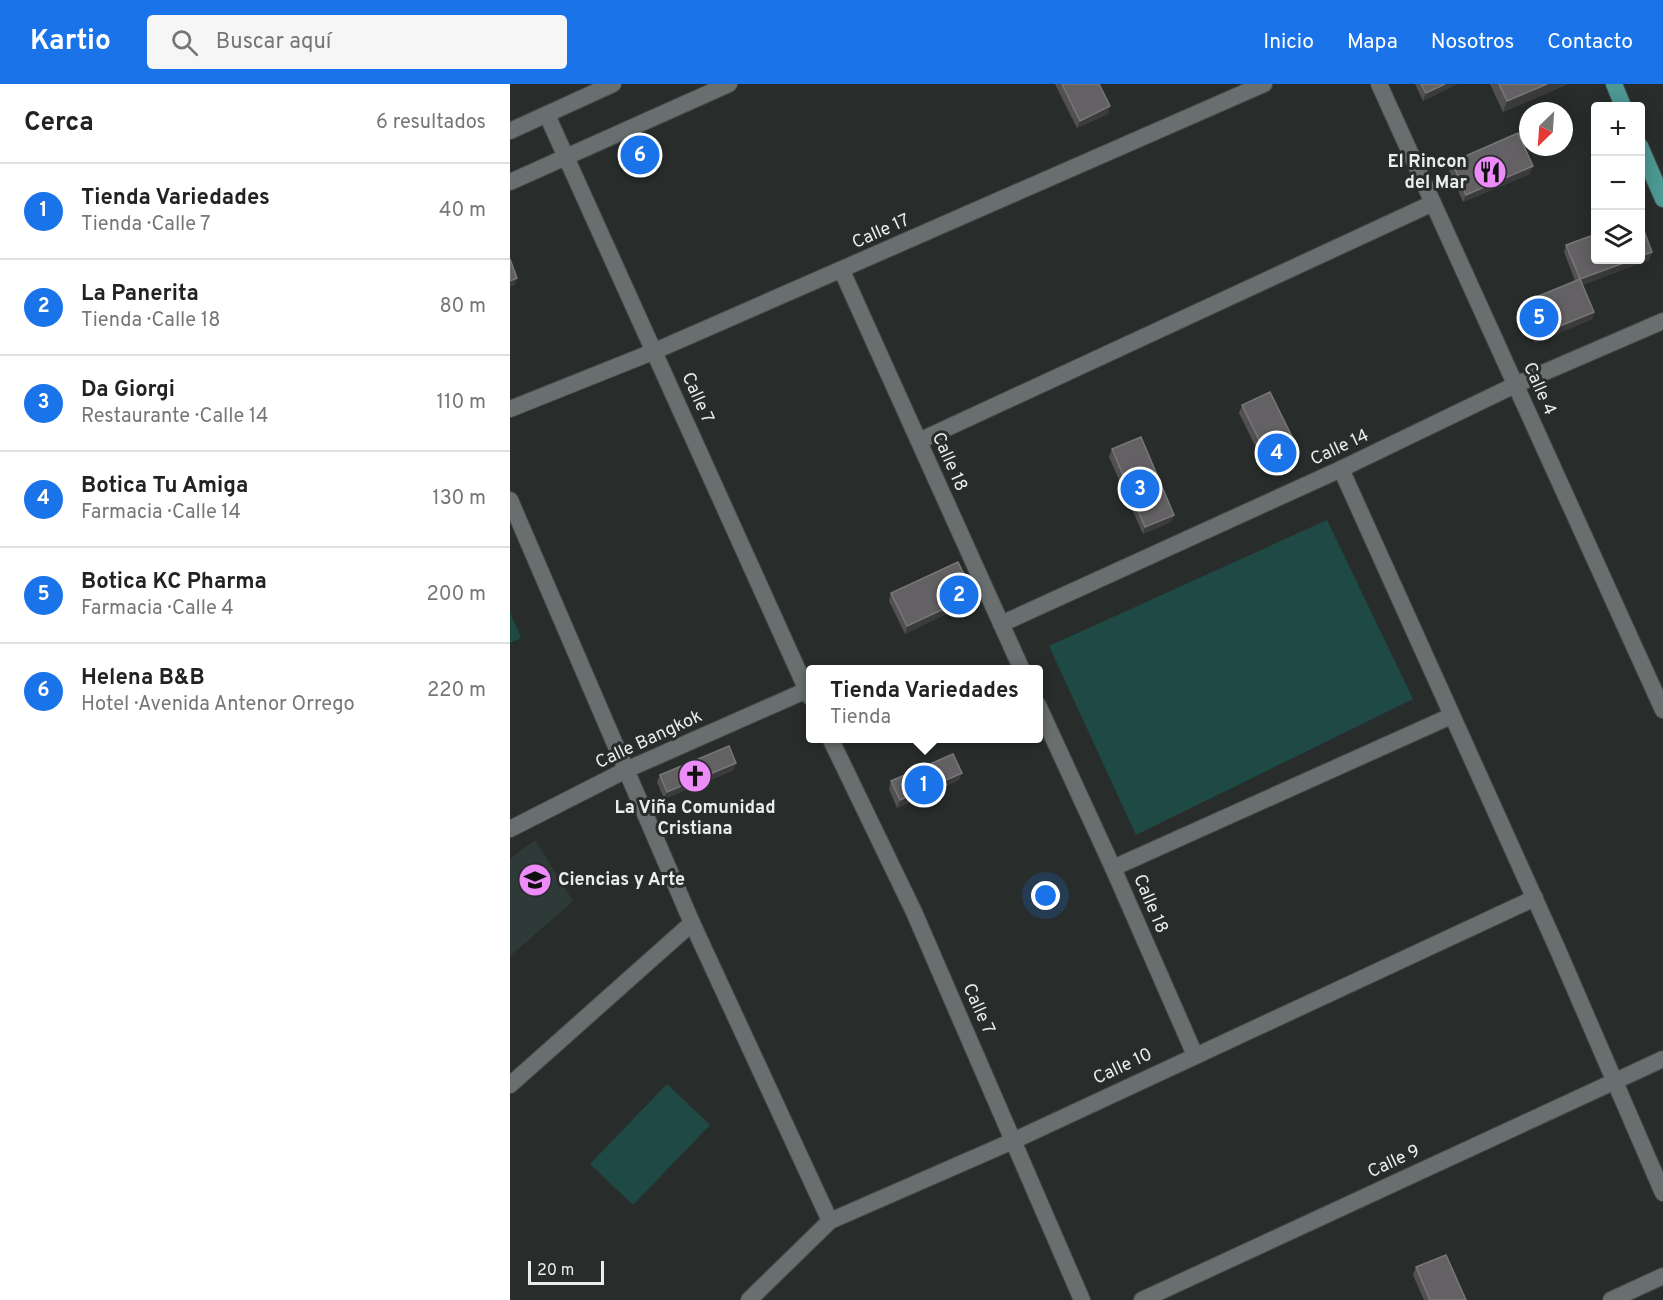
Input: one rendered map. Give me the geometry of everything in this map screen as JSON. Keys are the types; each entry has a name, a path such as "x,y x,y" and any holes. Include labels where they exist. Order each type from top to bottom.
{"main road":[{"path":"1614,84 1621,102"},
{"path":"1645,156 1663,199"}],"street":[{"path":"510,131 613,84"},
{"path":"510,182 729,84"},
{"name":"Calle 17","path":"510,410 842,271 1264,84"},
{"name":"Calle 4","path":"1379,84 1663,710"},
{"name":"Calle 7","path":"547,115 806,690"},
{"path":"919,441 1433,203"},
{"name":"Calle 18","path":"842,271 1020,665"},
{"name":"Calle 14","path":"1001,624 1341,470 1515,385 1663,321"},
{"path":"1341,470 1534,898 1663,1193"},
{"path":"510,500 692,923 830,1221"},
{"name":"Calle Bangkok","path":"510,829 626,770 806,695"},
{"name":"Calle 18","path":"1043,716 1195,1055"},
{"path":"1113,868 1451,716"},
{"name":"Calle 7","path":"832,743 914,912 1015,1140 1082,1300"},
{"name":"Calle 10","path":"748,1300 830,1221 1015,1140 1534,898"},
{"path":"510,1085 692,923"},
{"name":"Calle 9","path":"1142,1300 1663,1059"},
{"path":"1611,1300 1663,1276"}],"shaded area":[{"path":"1327,520 1413,699 1136,835 1049,646"},
{"path":"510,612 521,638 510,643"},
{"name":"Ciencias y Arte","path":"535,840 573,901 510,956 510,859"},
{"path":"667,1084 710,1125 633,1205 590,1164"}],"building":[{"path":"1062,84 1099,84 1110,106 1080,121"},
{"path":"1421,84 1445,84 1426,93"},
{"path":"1499,84 1547,84 1507,101"},
{"name":"El Rincon del Mar","path":"1518,133 1519,156 1528,156 1533,166 1466,195 1452,162"},
{"path":"1645,234 1652,252 1645,255"},
{"path":"1591,236 1591,264 1621,264 1580,279 1566,245"},
{"path":"510,259 517,278 510,281"},
{"path":"1580,279 1594,312 1538,335 1524,302"},
{"path":"1270,392 1299,451 1271,464 1242,405"},
{"path":"1141,437 1174,515 1145,527 1112,449"},
{"path":"958,562 974,595 907,626 891,593"},
{"name":"La Viña Comunidad Cristiana","path":"729,746 736,763 667,792 660,775"},
{"path":"953,754 962,773 900,800 891,781"},
{"path":"1446,1255 1466,1300 1430,1300 1416,1267"}],"place":[{"name":"Helena B&B","path":"640,155"},
{"name":"El Rincon del Mar","path":"1490,172"},
{"name":"Botica KC Pharma","path":"1539,318"},
{"name":"Botica Tu Amiga","path":"1277,453"},
{"name":"Da Giorgi","path":"1140,489"},
{"name":"La Panerita","path":"959,595"},
{"name":"La Viña Comunidad Cristiana","path":"695,776"},
{"name":"Tienda Variedades","path":"924,785"},
{"name":"Ciencias y Arte","path":"535,880"}]}
